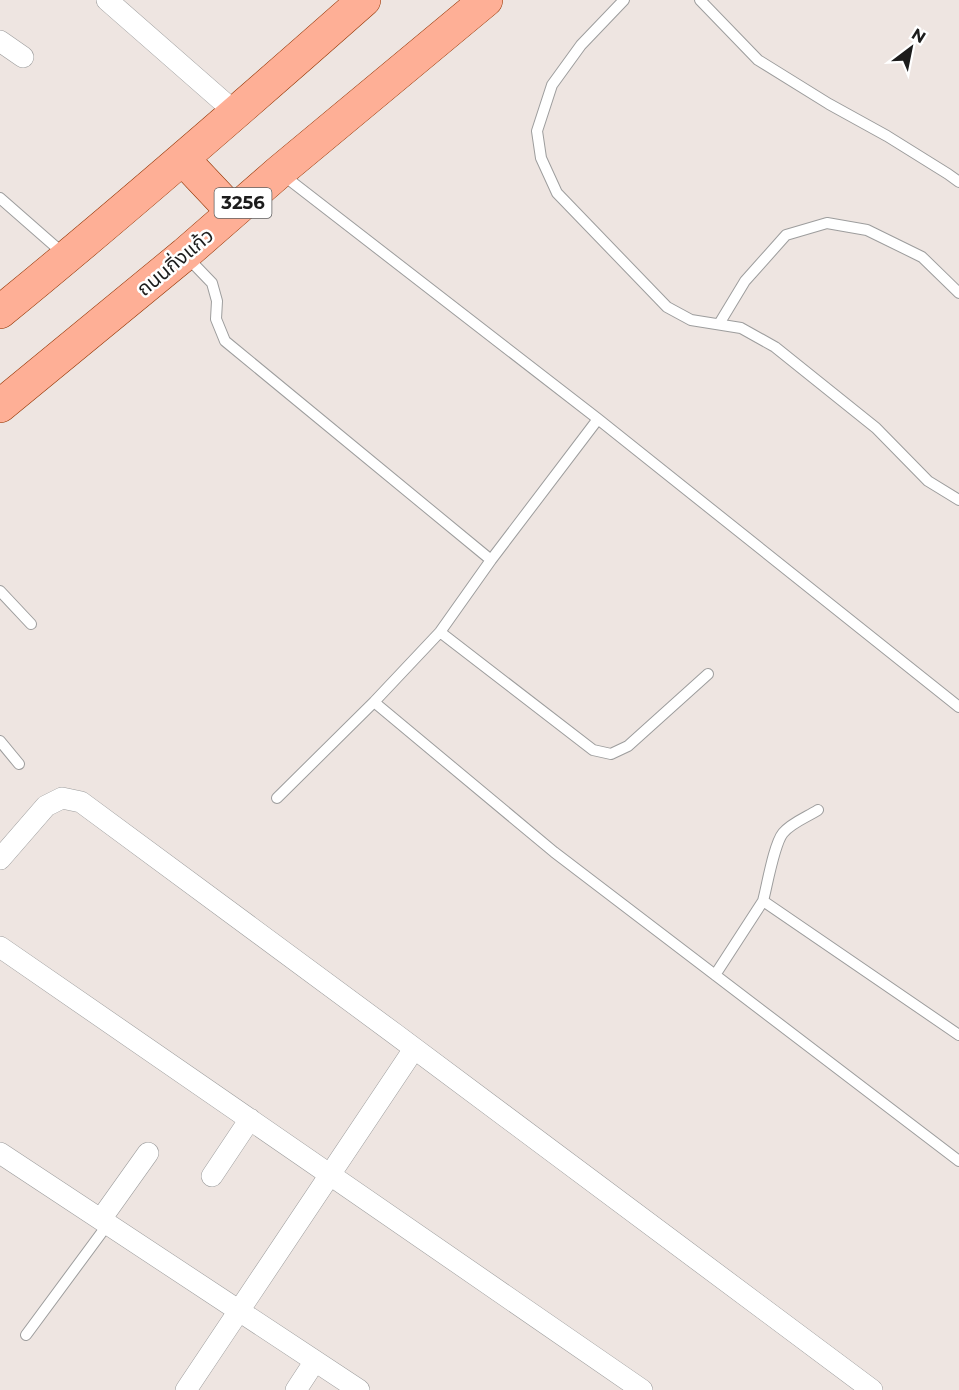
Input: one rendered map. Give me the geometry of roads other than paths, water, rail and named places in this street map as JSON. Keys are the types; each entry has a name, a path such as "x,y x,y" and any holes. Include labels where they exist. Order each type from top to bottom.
{"main road":[{"path":"0,312 183,159 364,0"},
{"name":"ถนนกิ่งแก้ว","path":"0,406 185,254 279,172 486,0"},
{"path":"183,159 233,212"}],"street":[{"path":"107,0 236,113"},
{"path":"0,41 22,57"},
{"path":"0,859 46,806 62,798 81,802 872,1390"},
{"path":"0,947 642,1390"},
{"path":"186,1390 414,1049"},
{"path":"212,1176 250,1119"},
{"path":"0,1153 359,1390"},
{"path":"105,1222 147,1153"},
{"path":"296,1390 315,1361"}],"lane":[{"path":"624,0 581,45 552,86 537,131 541,158 556,193 667,307 691,320 741,328 775,347 876,428 928,481 959,500"},
{"path":"700,0 758,60 829,104 887,136 959,182"},
{"path":"279,172 598,419 959,707"},
{"path":"0,198 68,257"},
{"path":"719,324 745,281 786,235 827,222 867,230 922,257 959,293"},
{"path":"185,254 212,283 217,301 216,319 225,341 491,560"},
{"path":"277,798 374,702 440,632 491,560 598,419"},
{"path":"0,591 31,624"},
{"path":"440,632 593,750 611,754 628,746 708,674"},
{"path":"374,702 554,852 959,1161"},
{"path":"0,741 19,764"},
{"path":"715,975 763,902 775,850 782,834 818,810"},
{"path":"763,902 959,1035"},
{"path":"26,1335 105,1222"}]}
